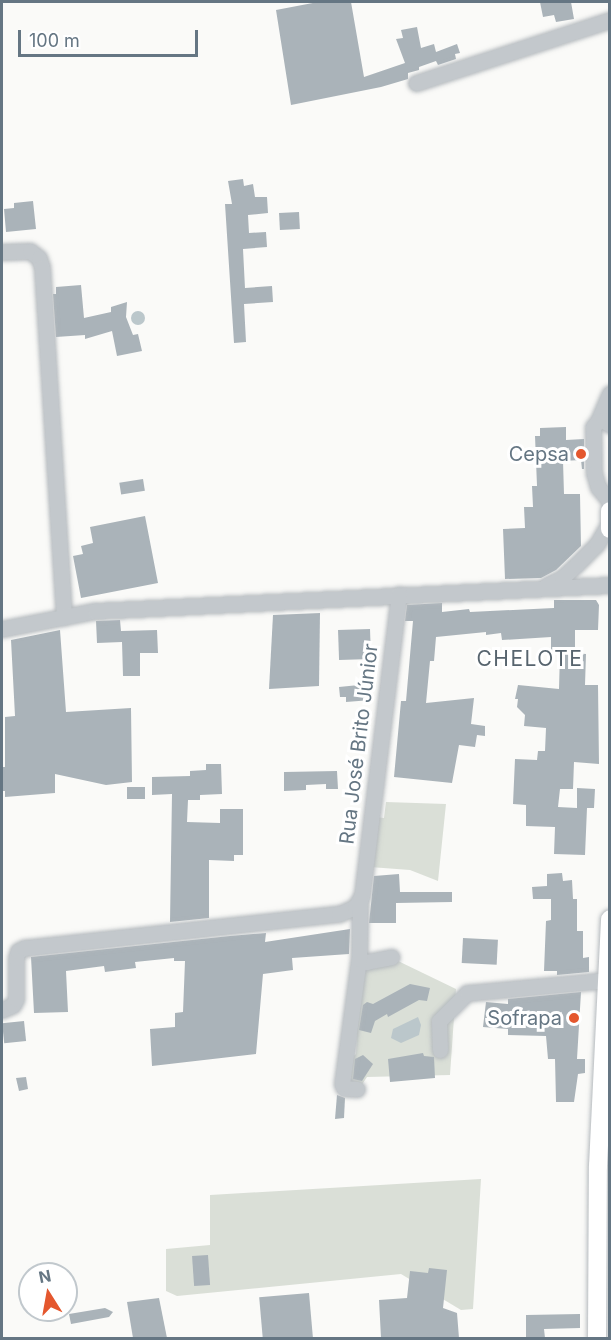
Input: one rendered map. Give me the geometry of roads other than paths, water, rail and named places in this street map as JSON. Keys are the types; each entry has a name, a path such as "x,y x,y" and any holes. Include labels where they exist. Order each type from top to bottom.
{"main road":[{"path":"609,511 609,529"},
{"path":"597,1338 603,1312 606,980 609,919"}],"street":[{"path":"416,83 609,20"},
{"path":"2,252 30,251 39,258 42,267 64,616"},
{"path":"609,393 600,424 594,473 597,487 609,502"},
{"path":"545,587 562,578 597,544 609,523"},
{"path":"2,629 95,610 609,585"},
{"name":"Rua José Brito Júnior","path":"357,1089 344,1088 342,1084 359,959 360,899 399,594"},
{"path":"2,1011 13,1005 16,999 16,958 18,951 24,948 339,915 355,907 360,899"},
{"path":"359,959 366,962 392,957"},
{"path":"440,1050 439,1021 467,993 606,980"}],"place":[{"name":"Cepsa","path":"581,454"},
{"name":"Sofrapa","path":"574,1018"}],"district":[{"name":"CHELOTE","path":"530,659"}]}
